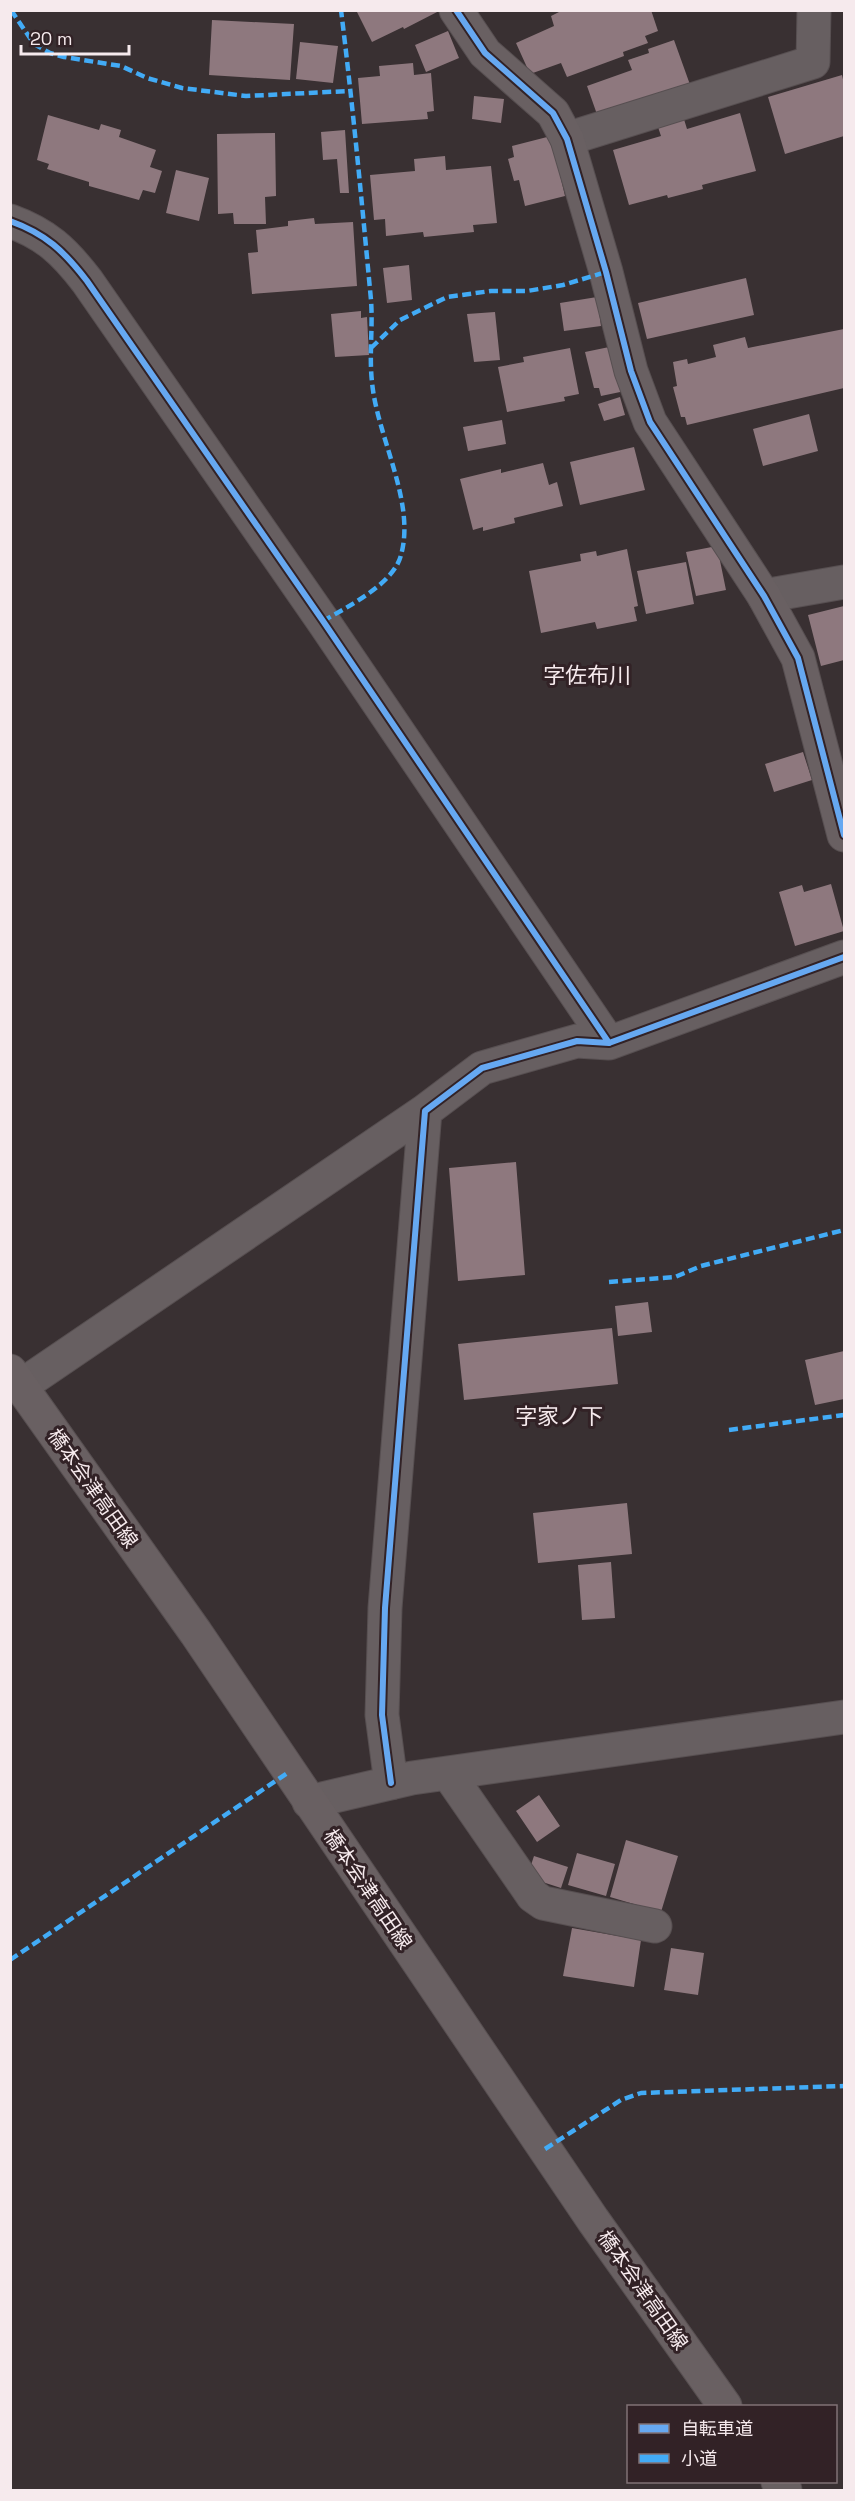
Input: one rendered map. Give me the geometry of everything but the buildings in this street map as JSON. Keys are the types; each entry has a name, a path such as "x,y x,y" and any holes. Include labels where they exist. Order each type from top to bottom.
{"main road":[{"path":"456,10 484,53 553,113 567,139 606,272 631,371 650,422 764,596 798,658 844,835"},
{"name":"橋本会津高田線","path":"16,1378 196,1633 593,2220 724,2405"}],"street":[{"path":"567,139 813,62 814,10"},
{"path":"10,221 37,233 62,250 87,280 330,631 609,1043"},
{"path":"764,596 844,582"},
{"path":"16,1378 425,1112 482,1068 578,1041 609,1043 844,957"},
{"path":"391,1783 382,1715 385,1608 425,1112"},
{"path":"309,1803 391,1783 448,1773 844,1717"},
{"path":"448,1773 534,1896 543,1903 655,1926"}],"marked path":[{"path":"11,10 34,44 50,53 121,66 147,78 182,88 246,96 349,91"},
{"path":"323,621 368,594 389,576 397,566 404,535 404,513 400,491 375,403 372,382 371,300 341,10"},
{"path":"371,348 400,320 447,297 491,291 527,291 563,285 606,272"},
{"path":"609,1282 675,1277 701,1266 844,1230"},
{"path":"729,1430 844,1415"},
{"path":"10,1960 289,1772"},
{"path":"545,2149 621,2100 641,2093 844,2086"}],"cycle path":[{"path":"456,10 485,53 553,113 567,139 606,272 631,371 650,422 764,596 798,658 844,835"},
{"path":"10,221 34,232 53,245 87,281 323,621 609,1043 844,957"},
{"path":"391,1783 382,1715 385,1608 425,1111 482,1068 577,1041 609,1043"}],"district":[{"name":"字佐布川","path":"587,675"},
{"name":"字家ノ下","path":"559,1416"}]}
